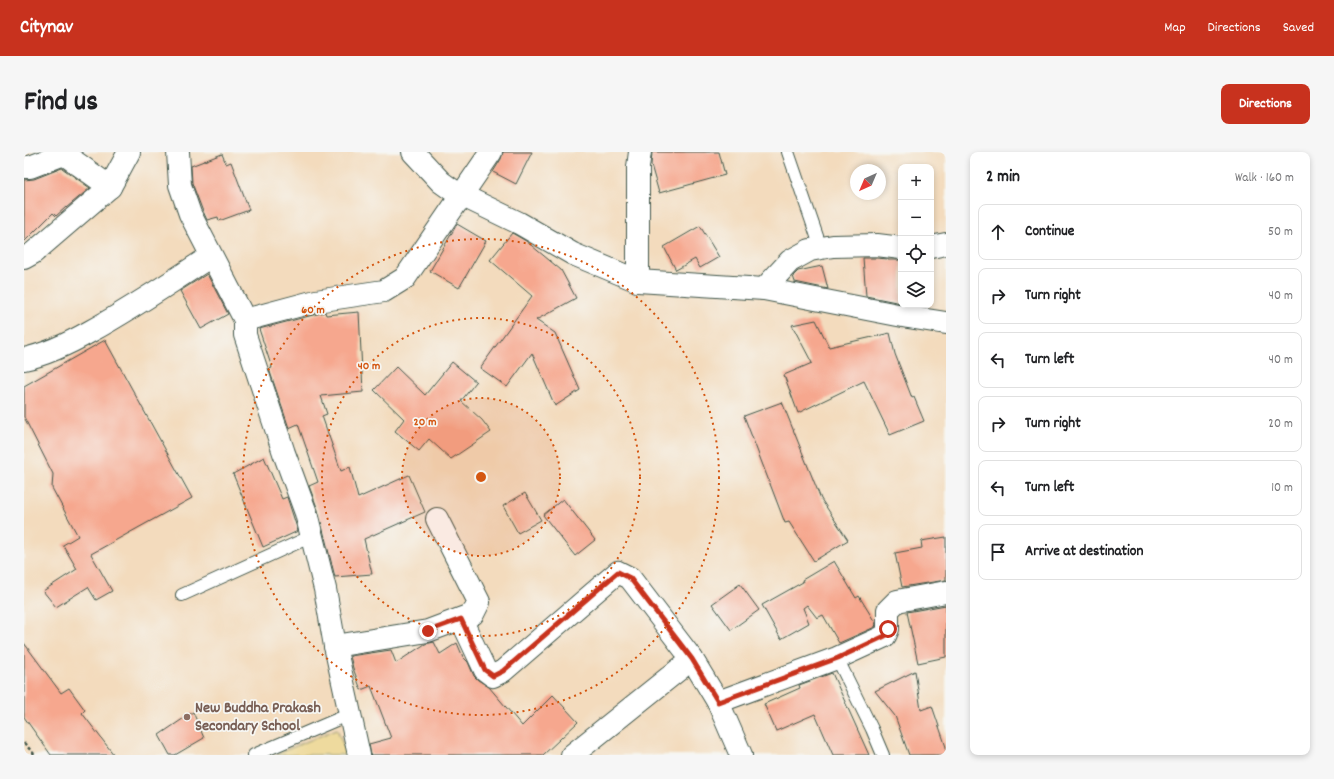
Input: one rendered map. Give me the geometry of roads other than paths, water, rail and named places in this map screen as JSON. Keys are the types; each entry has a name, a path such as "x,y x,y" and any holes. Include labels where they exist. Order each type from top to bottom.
{"street":[{"path":"24,258 33,253 110,187 129,152"},
{"path":"178,152 180,185 190,214 245,320 246,335 284,453 306,513 325,590 335,646 359,755"},
{"path":"413,152 441,182 454,192 518,222 572,254 638,281 764,289 946,323"},
{"path":"245,320 316,301 384,291 405,278 491,152"},
{"path":"638,281 638,167 640,152"},
{"path":"24,167 30,167 64,154 110,187"},
{"path":"934,246 946,244"},
{"path":"764,289 790,260 810,250 833,246 877,245 898,248"},
{"path":"24,360 39,356 70,343 116,318 211,256"},
{"path":"335,646 428,631 473,614 479,602 437,518"},
{"path":"461,619 485,670 493,676 503,671 618,572 630,578 692,659 718,702 741,755"},
{"path":"718,702 838,658 885,636 888,629 888,610 897,601 946,592"},
{"path":"572,755 692,659"}],"lane":[{"path":"788,152 821,248"},
{"path":"182,595 312,536"},
{"path":"838,658 883,755"},
{"path":"254,755 350,714"}],"place":[{"name":"New Buddha Prakash Secondary School","path":"187,717"}]}
